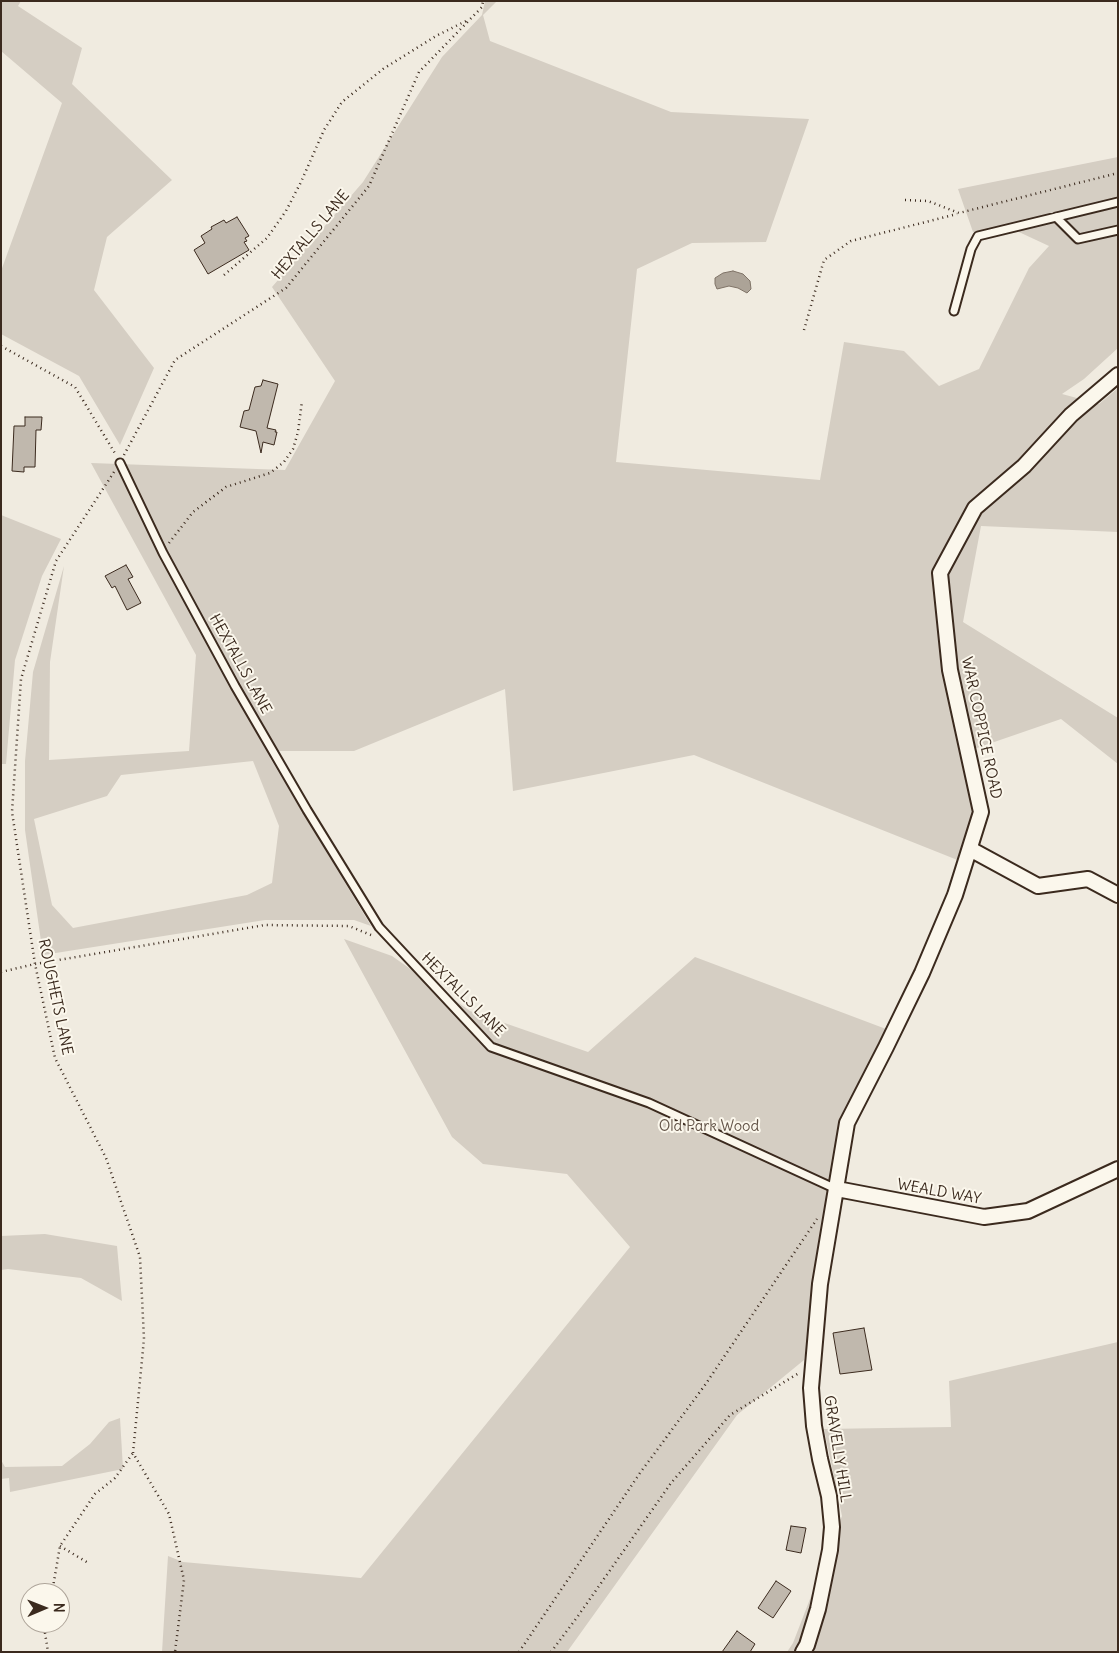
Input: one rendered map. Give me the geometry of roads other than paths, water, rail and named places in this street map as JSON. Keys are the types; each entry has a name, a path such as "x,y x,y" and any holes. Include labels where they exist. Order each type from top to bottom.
{"street":[{"name":"WAR COPPICE ROAD","path":"837,1190 847,1124 922,973 956,895 981,812 950,670 940,573 974,508 1024,466 1071,415 1118,375"},
{"path":"970,848 1038,886 1088,880 1118,895"},
{"name":"WEALD WAY","path":"837,1190 984,1217 1028,1211 1118,1169"},
{"name":"GRAVELLY HILL","path":"803,1652 818,1609 830,1550 832,1527 829,1496 814,1426 811,1388 820,1284 837,1190"}],"lane":[{"path":"954,311 971,249 978,236 1118,202"},
{"path":"1056,217 1078,239 1118,230"},
{"name":"HEXTALLS LANE","path":"120,463 163,553 235,686 307,810 379,927 492,1047 649,1103 837,1190"}],"park label":[{"name":"Old Park Wood","path":"709,1127"}]}
